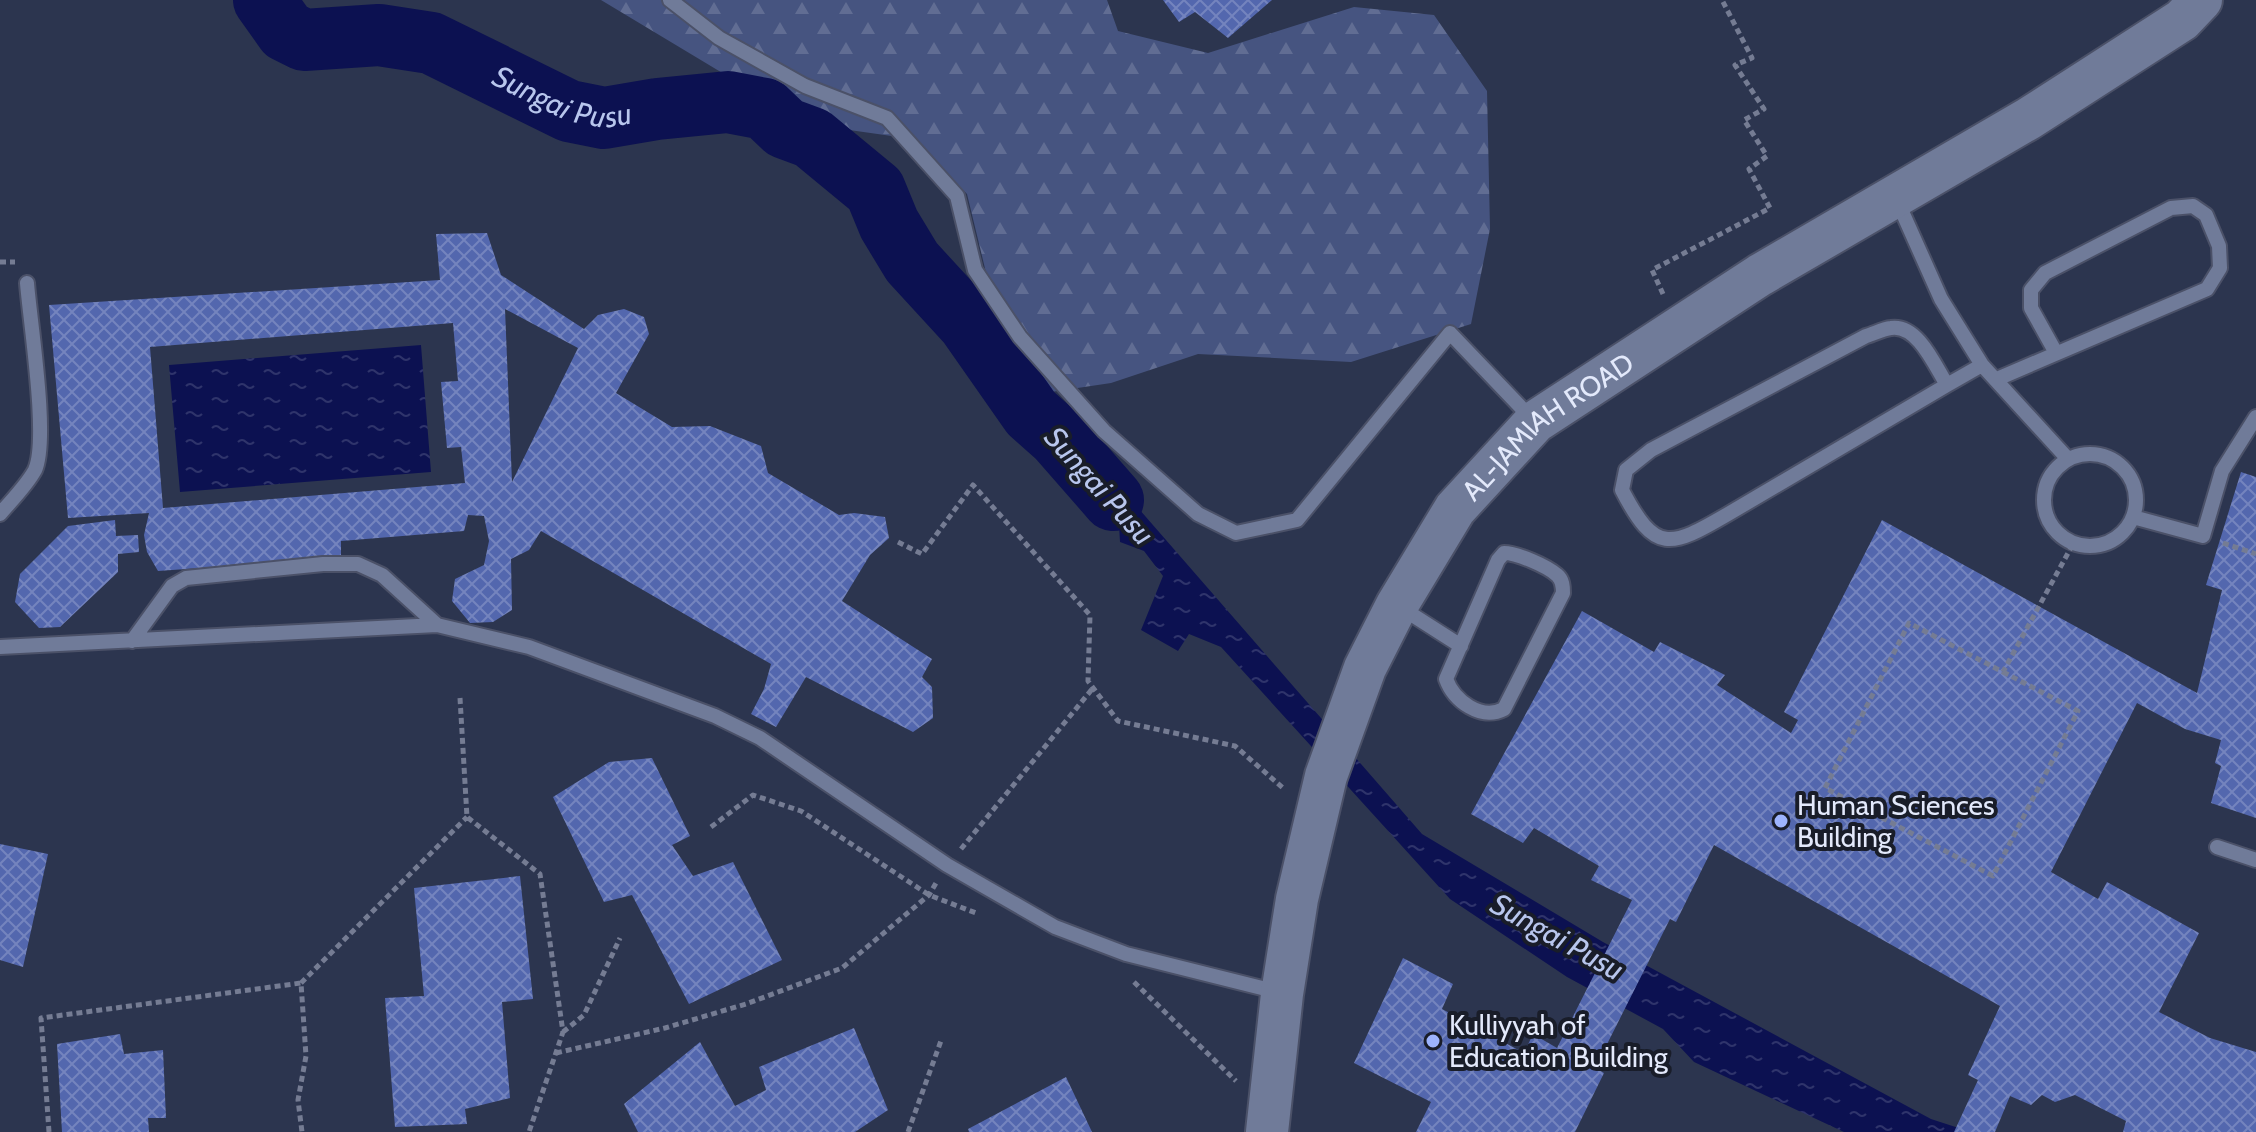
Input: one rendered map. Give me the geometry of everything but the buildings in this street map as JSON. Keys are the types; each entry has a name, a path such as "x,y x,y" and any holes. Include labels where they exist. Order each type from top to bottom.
{"street":[{"name":"AL-JAMIAH ROAD","path":"1268,1122 1282,994 1297,899 1326,776 1365,668 1397,605 1455,509 1535,422 1678,327 2028,119 2182,20 2201,0"}],"lane":[{"path":"670,0 719,38 805,86 887,118 957,196 975,270 1020,337 1104,431 1198,514 1236,533 1297,520 1450,333 1535,422"},
{"path":"1895,196 1941,299 1982,365 2068,459"},
{"path":"1997,379 2207,289 2220,268 2219,246 2206,215 2193,206 2171,208 2045,273 2031,290 2031,308 2056,353"},
{"path":"0,514 34,470 39,447 27,283"},
{"path":"1947,385 1914,335 1906,329 1892,328 1866,336 1651,450 1626,470 1622,490 1649,533 1667,540 1693,535 1982,365"},
{"path":"2133,517 2203,536 2222,471 2256,417"},
{"path":"2083,454 2099,454 2114,460 2126,471 2134,485 2136,501 2133,517 2115,540 2088,547 2073,544 2050,525 2044,511 2043,495 2047,481 2056,468 2068,459 2083,454"},
{"path":"1504,553 1514,553 1557,575 1562,582 1563,593 1504,709 1487,713 1459,701 1451,693 1446,679 1461,646 1498,560 1504,553"},
{"path":"132,641 172,586 186,578 323,564 358,564 382,575 437,625"},
{"path":"1397,605 1461,646"},
{"path":"0,647 437,625 529,647 715,716 760,738 947,865 1055,927 1126,954 1282,994"},
{"path":"2217,847 2256,860"}],"path":[{"path":"1678,327 1652,270 1770,208 1749,169 1767,156 1744,120 1764,109 1735,65 1752,58 1722,0"},
{"path":"898,542 922,554 973,485 1090,615 1088,681 1118,721 1235,746 1288,792"},
{"path":"2203,536 2256,554"},
{"path":"2003,672 2073,544"},
{"path":"1909,623 2003,672 2078,711 1993,876 1825,788 1909,623"},
{"path":"556,1053 719,1012 842,968 929,895 947,865 1093,688"},
{"path":"49,1132 41,1018 301,983 467,817 460,698"},
{"path":"711,827 753,795 801,811 929,895 987,917"},
{"path":"467,817 540,874 563,1032 529,1132"},
{"path":"563,1032 584,1015 620,938"},
{"path":"1131,979 1268,1122"},
{"path":"301,983 306,1056 298,1100 302,1132"},
{"path":"908,1132 942,1038"}],"green space":[{"path":"601,0 1107,0 1118,31 1208,53 1354,7 1434,15 1487,91 1490,229 1471,324 1351,362 1198,354 1111,383 1044,393 998,322 967,194 913,139 807,124"}],"water":[{"path":"421,345 431,472 180,492 169,365"},
{"path":"1065,424 1422,834 1603,942 1931,1119 1971,1132 1844,1132 1694,1062 1663,1029 1567,977 1450,899 1221,647 1189,634 1178,651 1141,630 1163,576 1144,551 1120,542 1118,509 1052,448"}],"waterway":[{"name":"Sungai Pusu","path":"264,0 286,31 304,40 379,35 431,43 569,111 604,118 728,102 765,109 785,128 812,138 875,190 889,224 912,262 968,323 1031,413 1058,437 1113,500"}],"place":[{"name":"Human Sciences Building","path":"1781,821"},
{"name":"Kulliyyah of Education Building","path":"1433,1041"}]}
